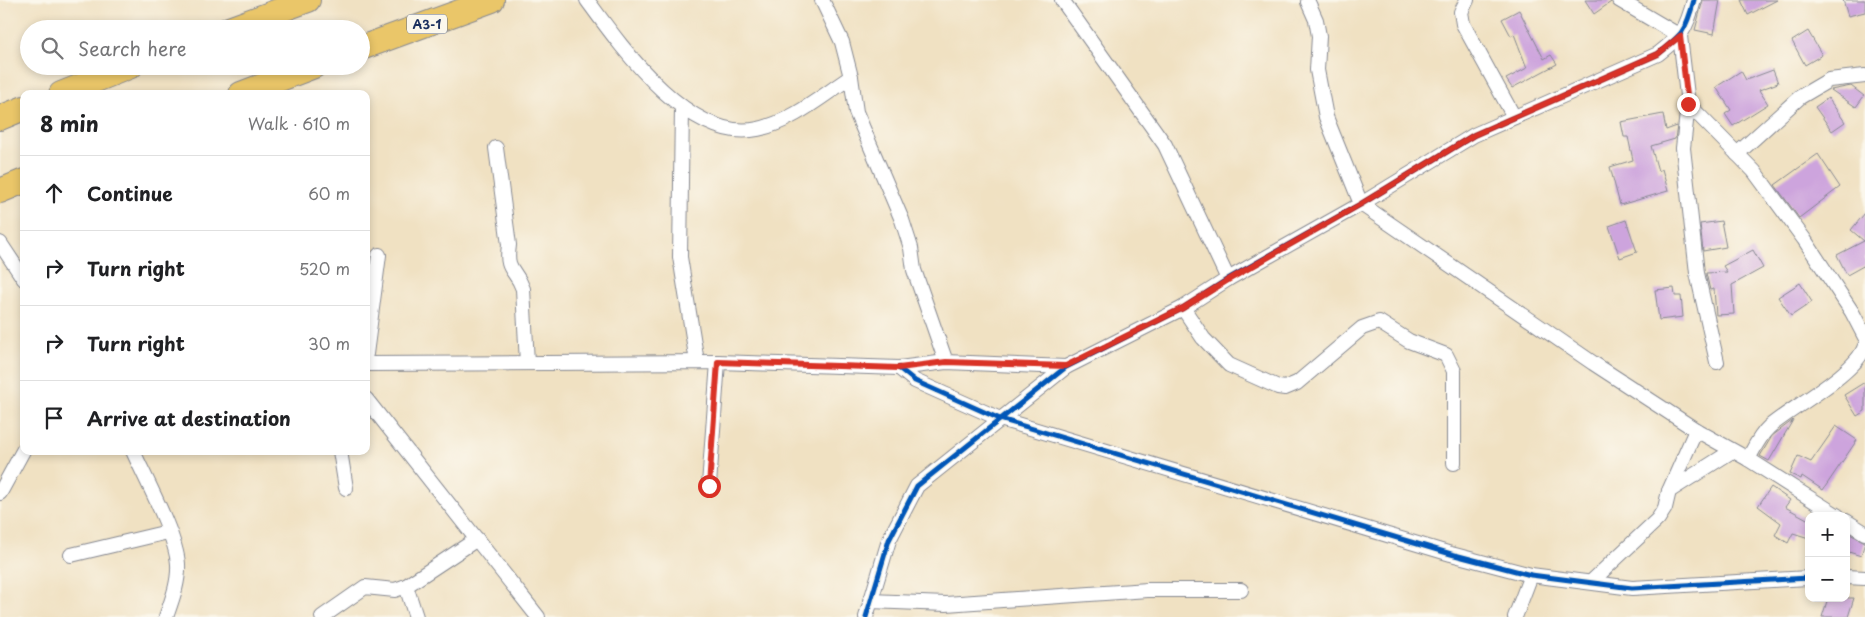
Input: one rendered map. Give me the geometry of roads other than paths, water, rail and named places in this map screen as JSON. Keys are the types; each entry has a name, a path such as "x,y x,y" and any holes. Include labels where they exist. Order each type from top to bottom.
{"highway":[{"path":"245,20 270,6 308,0"},
{"name":"A3-1","path":"370,45 492,0"},
{"path":"71,90 108,75"},
{"path":"251,90 291,75"},
{"path":"0,118 20,110"},
{"path":"0,191 20,183"}],"street":[{"path":"586,0 625,51 682,107 702,121 724,129 743,131 760,129 795,114 851,77"},
{"path":"822,0 842,42 851,77 856,112 902,220 911,248 914,270 946,362"},
{"path":"1062,0 1165,145 1228,280"},
{"path":"1466,0 1461,12 1464,24 1514,117"},
{"path":"1619,0 1680,36"},
{"path":"866,617 889,540 917,486 1066,366 1183,308 1361,204 1474,135 1658,54 1680,36 1690,16 1694,0"},
{"path":"1308,2 1316,20 1319,36 1317,70 1326,117 1361,204 1530,317 1593,363 1696,430 1732,452 1748,459 1832,512"},
{"path":"1680,36 1688,104 1683,148 1697,273 1718,362"},
{"path":"1737,154 1800,97 1829,80 1865,76"},
{"path":"1688,104 1754,172 1804,239 1852,312 1865,338"},
{"path":"682,107 680,257 697,362"},
{"path":"496,148 509,245 507,259 510,270 521,282 523,289 527,363"},
{"path":"0,243 20,273"},
{"path":"370,324 379,255"},
{"path":"1183,308 1203,338 1229,365 1278,388 1297,383 1362,328 1380,322 1408,341 1446,355 1454,371 1454,462"},
{"path":"1748,459 1769,427 1831,383 1859,356 1865,346"},
{"path":"370,364 718,362 899,368 946,362 1066,366"},
{"path":"709,486 718,362"},
{"path":"899,368 915,381 1000,419 1451,554 1531,575 1632,588 1805,578"},
{"path":"370,404 538,617"},
{"path":"1591,582 1658,519 1665,508 1669,492 1696,430"},
{"path":"1669,492 1732,452"},
{"path":"0,492 21,455"},
{"path":"135,455 174,547 178,564 177,583 166,617"},
{"path":"341,455 346,488"},
{"path":"1850,524 1865,533"},
{"path":"71,555 168,532"},
{"path":"322,617 365,587 395,590 406,586 477,539"},
{"path":"1515,617 1531,575"},
{"path":"1850,577 1865,578"},
{"path":"406,586 416,617"},
{"path":"870,602 946,604 1148,590 1241,590"}]}
